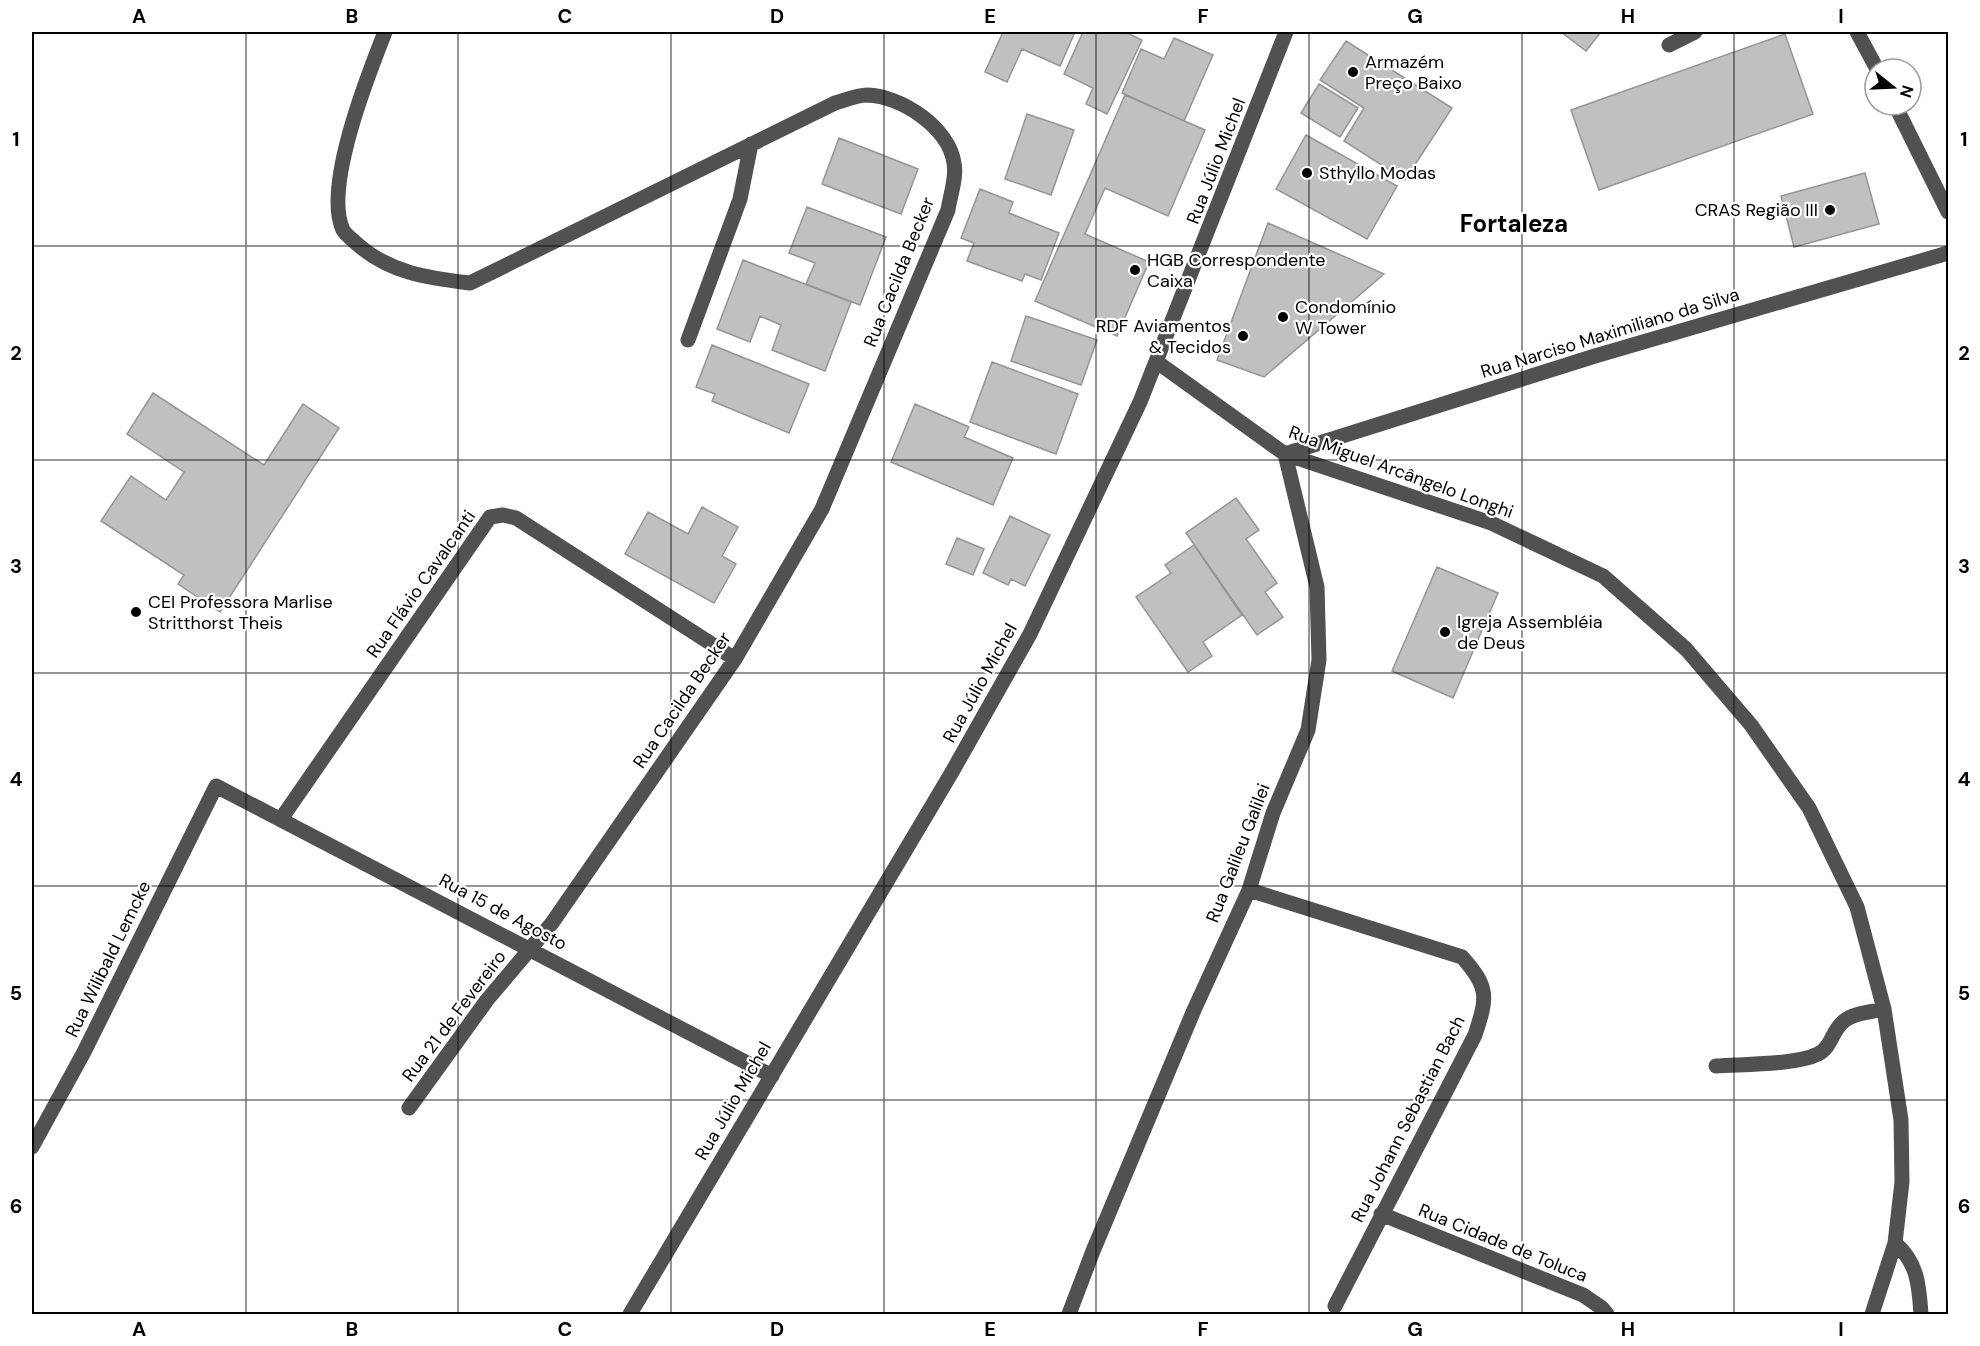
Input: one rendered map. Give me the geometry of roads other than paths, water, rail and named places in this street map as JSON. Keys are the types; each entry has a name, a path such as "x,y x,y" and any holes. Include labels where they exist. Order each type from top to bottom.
{"street":[{"name":"Rua Cacilda Becker","path":"385,32 359,98 336,200 344,231 372,258 416,276 470,283 836,103 867,95 895,101 933,125 948,144 955,165 948,210 822,509 735,659 552,923 531,948"},
{"name":"Rua Júlio Michel","path":"630,1314 952,772 1030,634 1091,510 1157,362 1286,32"},
{"path":"1669,45 1695,32"},
{"path":"1857,32 1871,57"},
{"path":"1901,117 1948,212"},
{"path":"688,340 740,199 752,144"},
{"name":"Rua Narciso Maximiliano da Silva","path":"1285,454 1595,356 1948,253"},
{"name":"Rua Miguel Arcângelo Longhi","path":"1157,362 1285,454 1491,523 1604,576 1686,649 1751,725 1809,808 1857,907 1884,1009 1902,1120 1902,1182 1895,1243 1872,1314"},
{"name":"Rua Galileu Galilei","path":"1069,1314 1184,1032 1249,890 1274,813 1308,730 1319,660 1317,587 1285,454"},
{"name":"Rua Flávio Cavalcanti","path":"281,819 490,517 503,515 516,518 735,659"},
{"name":"Rua 15 de Agosto","path":"216,786 531,948 772,1076"},
{"name":"Rua Wilibald Lemcke","path":"32,1147 84,1052 216,786"},
{"name":"Rua Johann Sebastian Bach","path":"1249,890 1462,957 1478,974 1486,1000 1475,1035 1335,1306"},
{"name":"Rua 21 de Fevereiro","path":"409,1108 487,1000 531,948"},
{"path":"1716,1066 1802,1059 1820,1053 1829,1045 1833,1034 1844,1021 1884,1009"},
{"name":"Rua Cidade de Toluca","path":"1381,1214 1583,1295 1607,1314"},
{"path":"1895,1243 1904,1251 1914,1267 1921,1314"}],"place":[{"name":"Armazém Preço Baixo","path":"1353,72"},
{"name":"Sthyllo Modas","path":"1307,173"},
{"name":"CRAS Região III","path":"1830,210"},
{"name":"HGB Correspondente Caixa","path":"1135,270"},
{"name":"Condomínio W Tower","path":"1283,317"},
{"name":"RDF Aviamentos & Tecidos","path":"1243,336"},
{"name":"CEI Professora Marlise Stritthorst Theis","path":"136,612"},
{"name":"Igreja Assembléia de Deus","path":"1445,632"}],"district":[{"name":"Fortaleza","path":"1514,223"}]}
